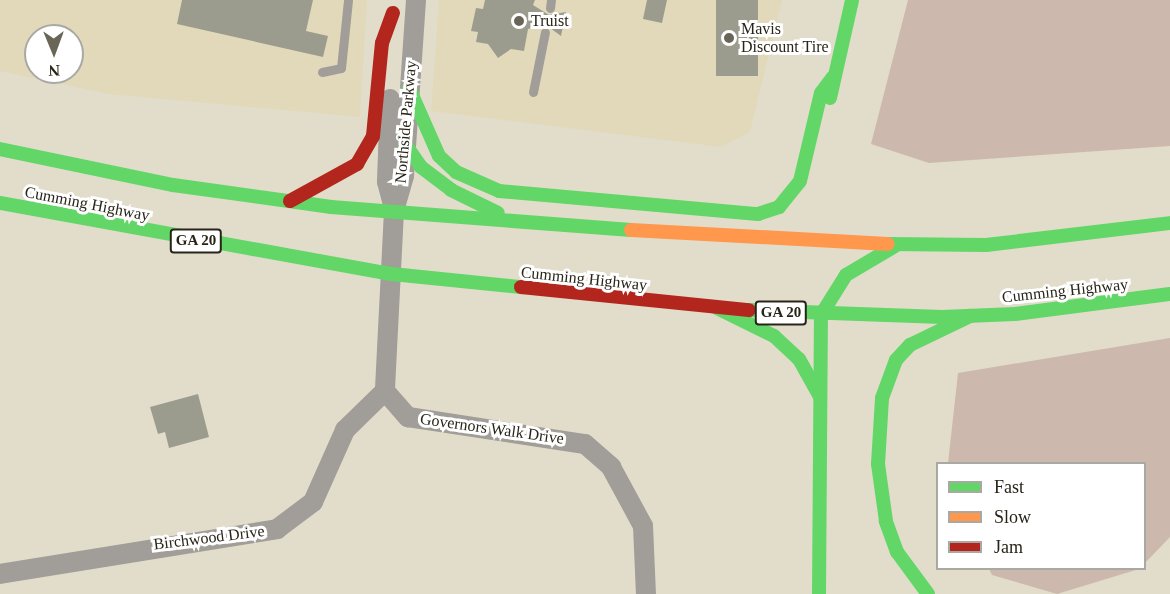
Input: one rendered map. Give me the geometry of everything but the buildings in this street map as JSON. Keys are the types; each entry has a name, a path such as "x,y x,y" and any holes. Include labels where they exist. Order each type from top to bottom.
{"main road":[{"path":"729,237 783,215 805,195 822,148 833,77 852,0"},
{"path":"290,201 357,164 373,136 382,43 393,6"},
{"path":"409,88 439,156 456,172 483,185 584,200 758,214 778,207 800,181 820,93 833,77"},
{"path":"405,144 421,167 504,219"},
{"path":"0,147 26,155 290,201 729,237 895,246 1029,242 1170,223"},
{"name":"Cumming Highway","path":"0,203 392,274 717,308 821,315 970,316 1170,294"},
{"path":"819,594 821,315 846,275 895,246"},
{"path":"717,308 774,336 799,359 819,395"},
{"path":"928,594 897,552 886,521 878,464 882,398 896,360 910,345 970,316"}],"street":[{"name":"Northside Parkway","path":"394,211 404,176 416,0"},
{"name":"Northside Parkway","path":"393,6 387,182 394,211"},
{"path":"385,392 394,211"},
{"name":"Birchwood Drive","path":"0,574 277,529 313,502 345,430 385,392"},
{"name":"Governors Walk Drive","path":"385,392 408,417 585,444 611,467 639,517 646,594"}],"lane":[{"path":"322,72 341,69 348,0"},
{"path":"533,92 545,32"}],"shaded area":[{"path":"0,0 367,0 360,117 108,94 61,84 84,84 84,24 24,24 24,76 0,71"},
{"path":"439,0 782,0 750,132 721,147 431,111"},
{"path":"908,0 1170,0 1170,146 929,163 871,144"},
{"path":"1170,338 1170,537 1146,562 1146,462 948,462 958,373"},
{"path":"990,570 1136,570 1057,594 992,575"}],"traffic: fast":[{"path":"830,98 852,0"},
{"path":"409,88 439,156 456,172 499,191 758,214 779,207 800,181 821,93 833,77"},
{"path":"405,144 421,167 451,190 498,213"},
{"path":"0,149 173,185 331,207 631,230"},
{"path":"0,203 392,274 521,287"},
{"path":"888,244 986,245 1170,223"},
{"path":"819,594 821,315 846,275 895,246"},
{"path":"749,310 942,317 1015,314 1170,294"},
{"path":"717,308 774,336 799,359 819,395"},
{"path":"928,594 897,552 886,521 878,464 882,398 896,360 910,345 970,316"}],"traffic: slow":[{"path":"631,230 888,244"}],"traffic: jam":[{"path":"290,201 357,164 373,136 382,43 393,13"},
{"path":"521,287 749,310"}],"place":[{"name":"Truist","path":"519,21"},
{"name":"Mavis Discount Tire","path":"729,38"}]}
